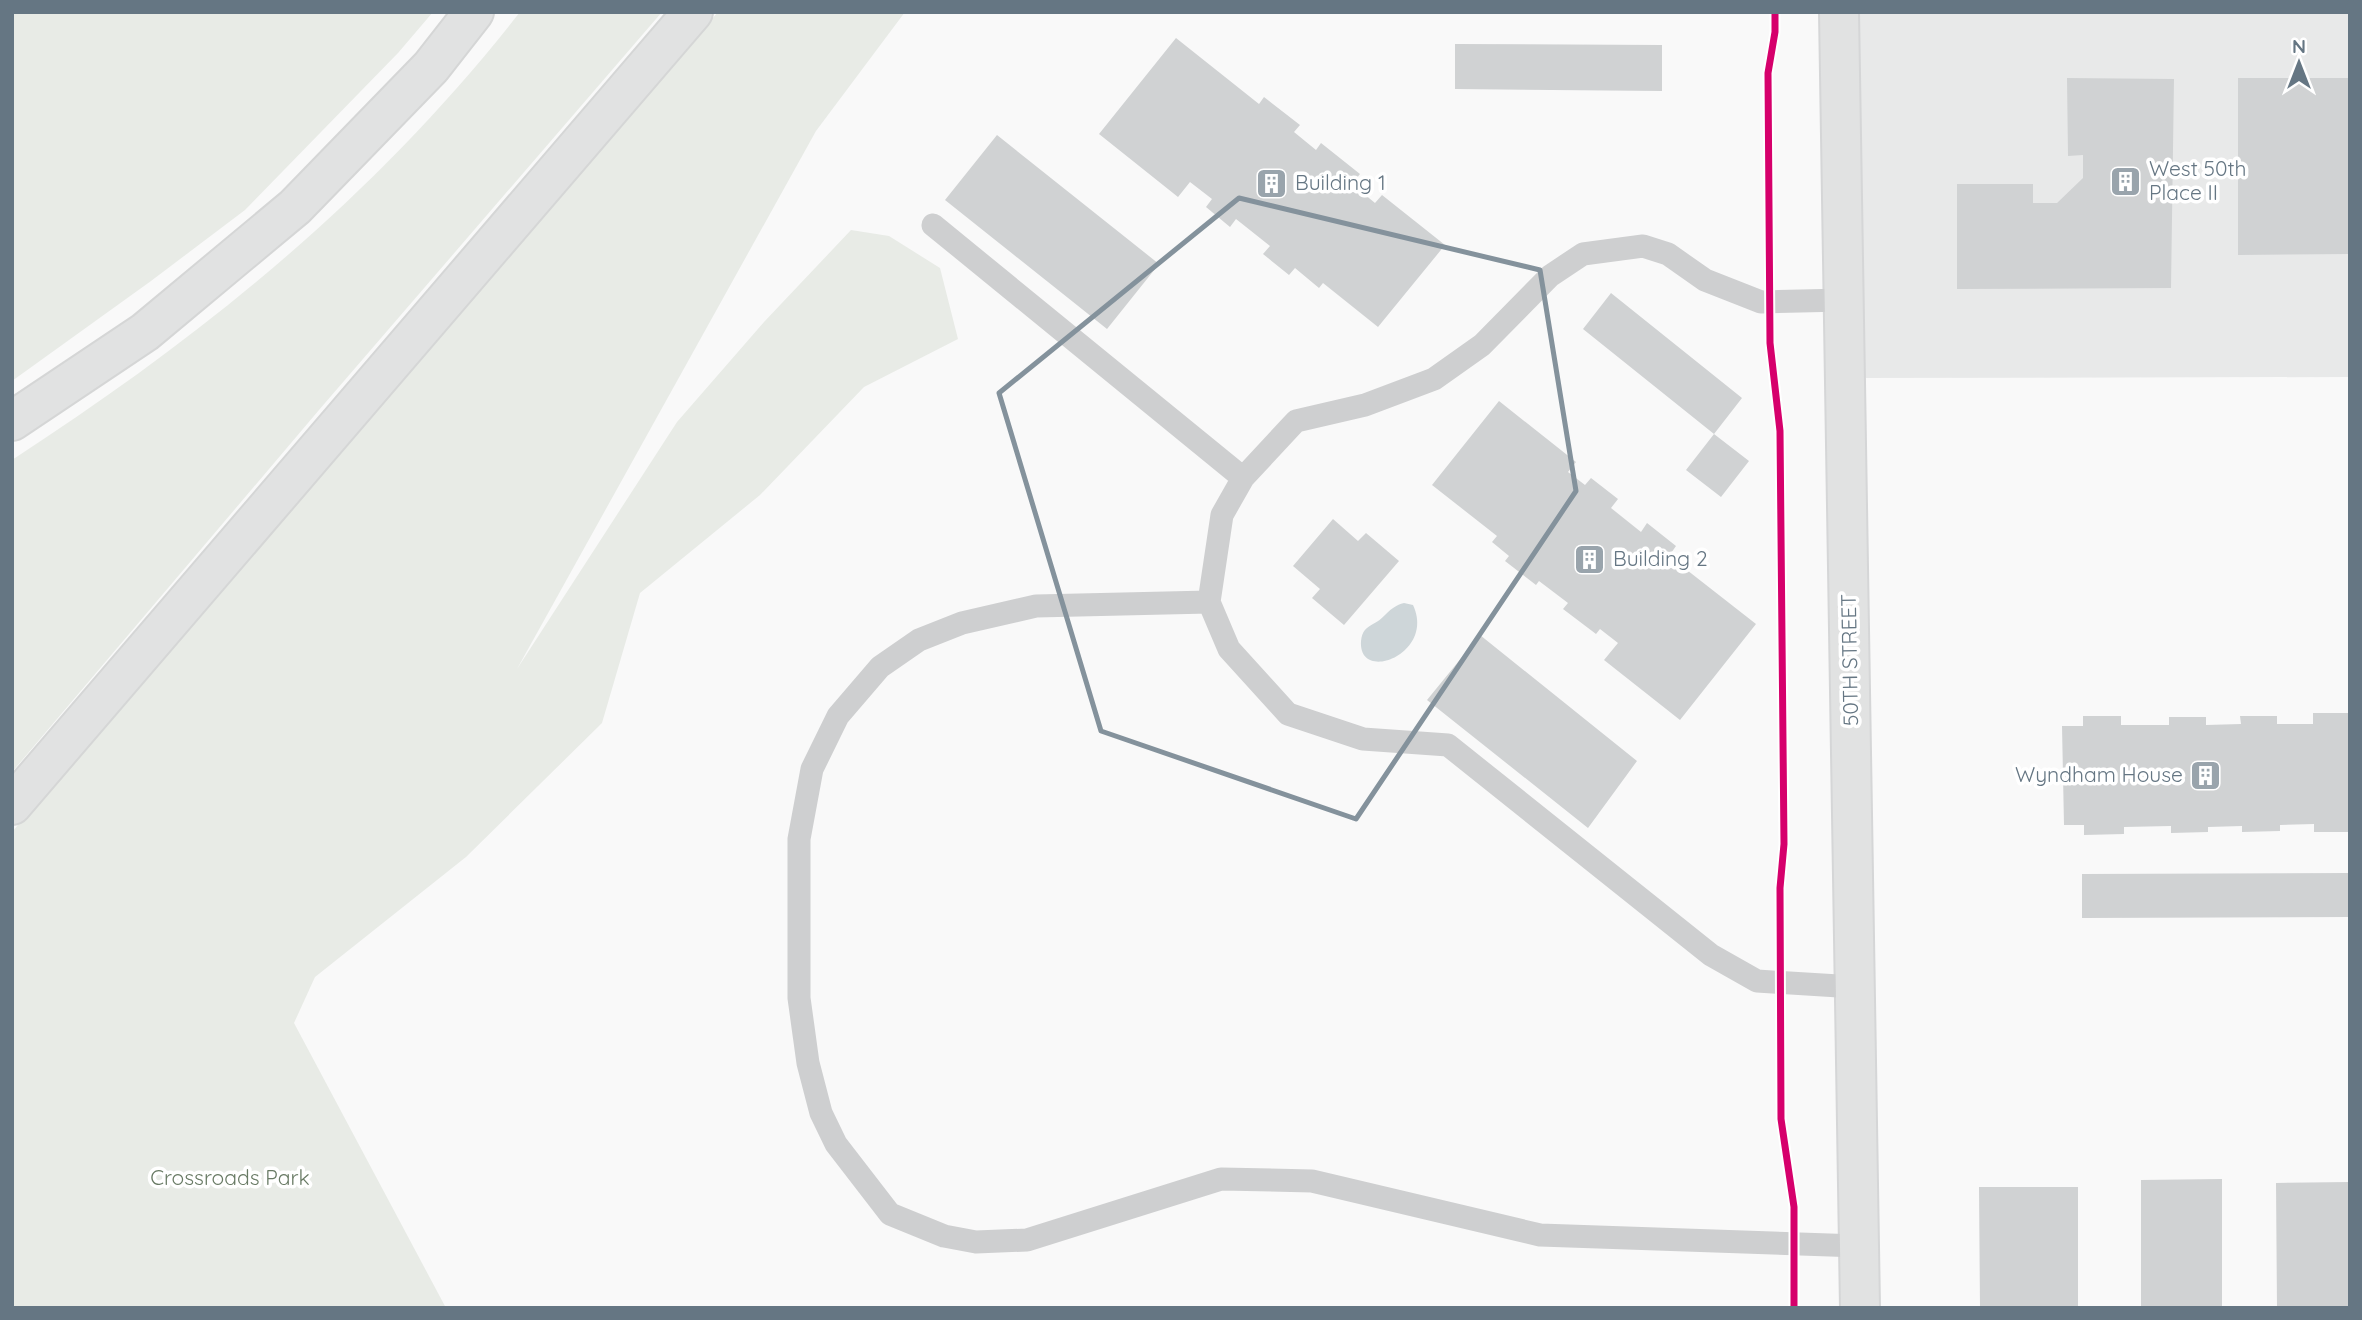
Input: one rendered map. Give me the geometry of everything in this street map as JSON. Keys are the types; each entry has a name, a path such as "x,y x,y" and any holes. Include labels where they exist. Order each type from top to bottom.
{"main road":[{"path":"12,421 145,332 295,207 431,67 474,12"},
{"path":"12,805 692,12"},
{"name":"50TH STREET","path":"1839,12 1860,1308"}],"lane":[{"path":"933,225 1243,478"},
{"path":"1845,300 1761,302 1705,279 1668,254 1643,246 1583,254 1550,276 1482,345 1433,379 1365,405 1296,421 1243,478 1222,515 1209,601 1229,649 1287,714 1363,739 1448,745 1711,955 1757,981 1855,987"},
{"path":"1209,601 1036,606 962,623 919,639 880,667 838,716 812,769 799,839 800,998 808,1063 821,1113 836,1144 890,1214 954,1238 976,1242 1027,1240 1221,1179 1312,1181 1540,1235 1859,1246"}],"highlighted area":[{"path":"1239,198 1540,270 1576,491 1356,819 1101,731 999,393"}],"shaded area":[{"path":"1839,12 2350,12 2350,377 1846,378"},
{"path":"1404,603 1413,605 1417,622 1414,637 1406,649 1394,658 1371,660 1363,654 1363,632 1394,607"}],"green space":[{"path":"12,12 433,12 398,53 245,210 12,381"},
{"path":"520,12 662,12 12,772 12,460 153,363 285,257 348,201 408,141 465,79"},
{"name":"Crossroads Park","path":"718,12 905,12 816,131 517,669 677,422 764,322 851,230 889,236 940,268 958,339 864,387 760,495 640,593 602,723 466,857 315,977 294,1023 446,1308 12,1308 12,832"}],"building":[{"name":"Building 1","path":"1176,38 1259,104 1264,97 1300,125 1294,132 1316,150 1321,143 1360,174 1352,184 1375,203 1382,195 1445,245 1378,327 1323,283 1319,288 1295,268 1289,275 1263,254 1270,246 1236,219 1230,227 1206,207 1212,199 1190,182 1178,197 1099,134"},
{"path":"1455,44 1662,45 1662,91 1455,89"},
{"name":"West 50th Place II","path":"2067,78 2174,79 2171,288 1957,289 1957,184 2033,184 2033,203 2057,203 2083,178 2083,155 2068,156"},
{"path":"2238,78 2350,78 2350,254 2238,255"},
{"path":"997,135 1159,264 1107,329 945,200"},
{"path":"1611,293 1742,398 1714,434 1583,329"},
{"name":"Building 2","path":"1499,401 1576,462 1568,472 1585,485 1591,478 1618,499 1611,508 1641,532 1647,523 1676,546 1669,556 1756,624 1680,720 1604,660 1618,643 1600,629 1596,634 1563,609 1568,603 1539,581 1536,585 1505,561 1509,556 1492,542 1497,536 1432,485"},
{"path":"1714,434 1749,461 1721,497 1686,470"},
{"path":"1333,519 1358,541 1366,533 1399,561 1344,625 1312,598 1320,589 1293,566"},
{"path":"1480,635 1637,761 1588,828 1427,700"},
{"name":"Wyndham House","path":"2313,713 2348,713 2350,832 2314,832 2314,824 2280,825 2280,831 2242,832 2242,826 2208,827 2208,832 2171,833 2171,826 2124,827 2124,834 2084,835 2084,825 2064,825 2062,726 2083,726 2083,716 2121,716 2121,725 2169,725 2169,717 2206,717 2206,725 2241,724 2240,716 2277,716 2277,724 2313,724"},
{"path":"2350,873 2350,917 2082,918 2082,874"},
{"path":"2222,1179 2222,1308 2141,1308 2141,1180"},
{"path":"2350,1182 2350,1308 2277,1308 2276,1183"},
{"path":"1979,1187 2078,1187 2078,1308 1980,1308"}],"cycle path":[{"path":"1775,12 1775,32 1768,73 1770,343 1780,431 1784,844 1780,888 1781,1119 1794,1207 1794,1308"}],"place":[{"name":"West 50th Place II","path":"2126,181"},
{"name":"Building 1","path":"1272,183"},
{"name":"Building 2","path":"1590,559"},
{"name":"Wyndham House","path":"2206,775"}]}
